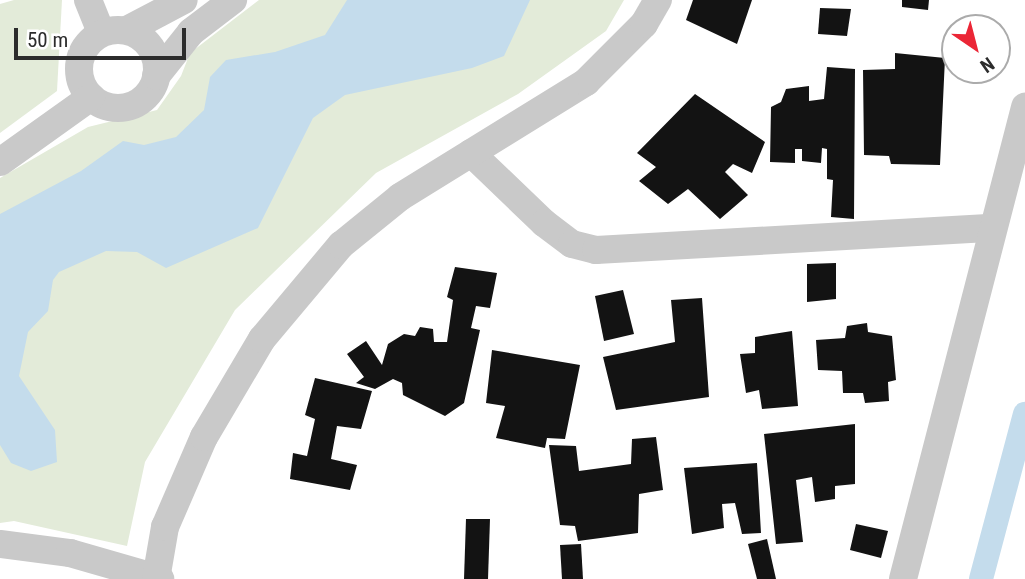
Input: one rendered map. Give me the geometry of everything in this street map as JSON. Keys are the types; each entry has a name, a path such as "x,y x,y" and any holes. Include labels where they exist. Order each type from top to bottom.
{"street":[{"path":"88,0 114,32 149,45 156,57 156,76"},
{"path":"184,0 90,40 79,63 79,75 91,97 101,104 126,107 147,94 156,76 191,32 233,0"},
{"path":"0,544 70,553 157,579 165,527 181,483 262,339 362,224 586,82 644,24 658,0"},
{"path":"0,162 91,97"},
{"path":"903,579 1025,106"},
{"path":"471,153 544,223 572,244 596,250 992,228"}],"green space":[{"path":"14,0 62,0 57,91 0,133 0,4"},
{"path":"259,0 624,0 606,31 518,94 376,173 235,310 145,462 127,546 14,521 0,523 0,178 88,127 157,110 181,76 190,53"}],"water":[{"path":"347,0 530,0 504,56 472,68 345,95 313,118 258,228 166,268 137,252 106,251 59,272 53,280 48,311 28,332 19,376 55,430 57,462 31,471 11,463 0,445 0,214 81,171 123,141 144,145 176,137 204,110 210,77 226,60 275,52 325,35"}],"building":[{"path":"693,0 752,0 737,44 686,20"},
{"path":"902,0 929,0 928,10 902,7"},
{"path":"820,8 851,9 847,36 818,34"},
{"path":"895,53 941,58 941,84 944,84 940,165 891,164 889,156 864,155 863,70 895,69"},
{"path":"827,67 855,69 854,219 831,217 833,180 827,179 827,149 822,148 821,163 802,161 802,149 795,149 795,163 770,162 771,107 781,102 786,89 809,86 809,101 824,99"},
{"path":"695,94 765,142 752,173 733,164 725,172 748,195 720,219 688,189 668,204 639,181 656,167 637,153"},
{"path":"836,263 836,299 807,302 807,264"},
{"path":"455,267 497,273 490,308 476,306 471,328 480,330 464,403 445,416 403,395 402,383 393,379 375,389 356,383 364,377 347,354 366,341 382,365 388,344 404,334 415,336 420,327 433,329 434,342 447,342 453,300 447,297"},
{"path":"623,290 634,334 604,341 595,296"},
{"path":"702,298 709,397 616,410 603,357 675,342 671,300"},
{"path":"867,323 868,332 892,336 896,380 888,382 889,401 865,403 863,393 843,393 842,371 818,370 816,340 845,338 847,326"},
{"path":"792,331 798,406 762,409 759,390 746,393 740,354 755,353 755,337"},
{"path":"492,350 580,365 565,439 547,438 545,448 496,438 505,406 486,403"},
{"path":"315,378 372,391 361,429 337,426 331,459 357,465 350,490 290,479 293,453 307,456 315,419 305,415"},
{"path":"855,424 855,484 835,486 835,499 815,502 812,477 796,480 803,542 776,544 764,434"},
{"path":"656,437 663,490 639,494 638,533 578,541 575,526 560,525 549,445 576,446 579,471 631,464 632,439"},
{"path":"757,463 761,533 742,534 735,503 722,504 724,528 692,534 684,468"},
{"path":"466,519 490,519 488,579 464,579"},
{"path":"856,524 888,531 881,558 850,550"},
{"path":"767,539 776,579 757,579 748,544"},
{"path":"581,544 583,579 562,579 560,545"}],"waterway":[{"path":"981,579 1025,414"}]}
